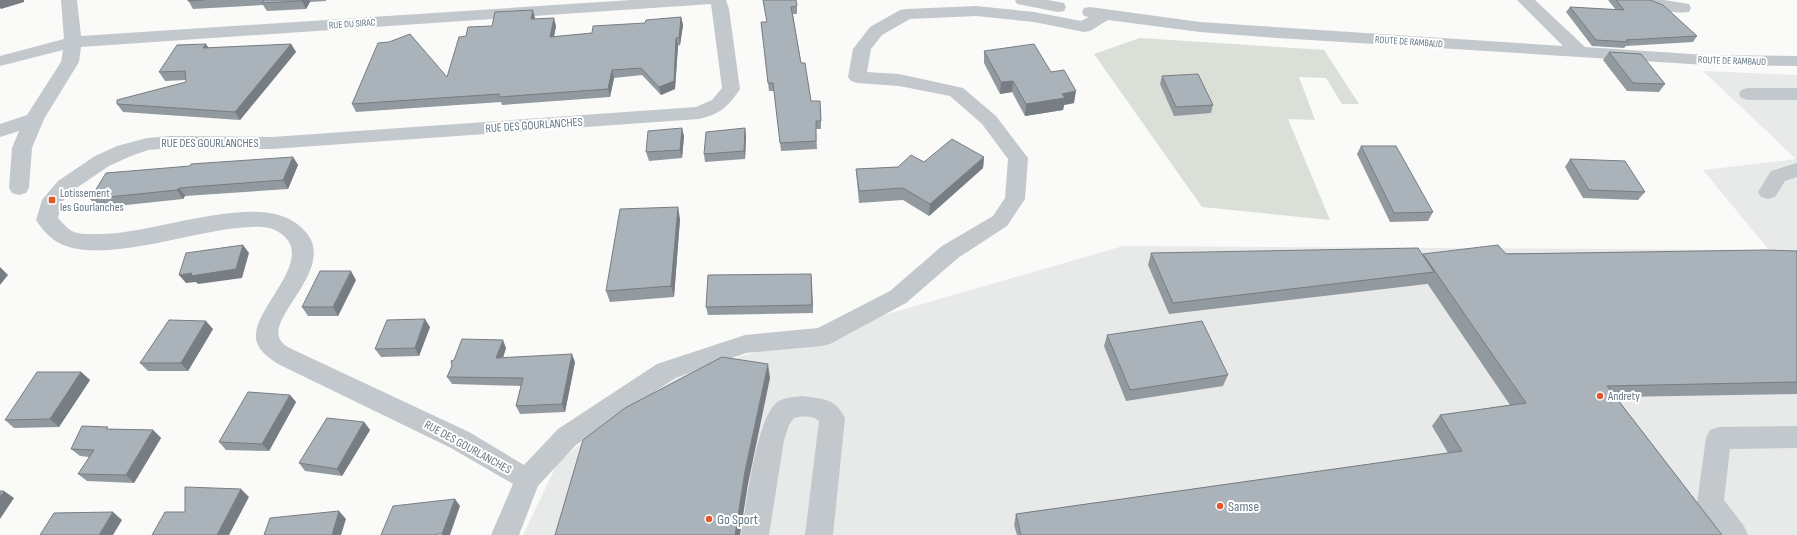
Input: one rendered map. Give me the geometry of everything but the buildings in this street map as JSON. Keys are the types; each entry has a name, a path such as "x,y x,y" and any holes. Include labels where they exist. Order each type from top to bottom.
{"street":[{"path":"19,188 22,148 34,119 70,62 73,42 69,0"},
{"name":"RUE DU SIRAC","path":"0,61 73,42 470,8 707,0"},
{"name":"RUE DES GOURLANCHES","path":"528,479 508,470 460,440 288,358 270,346 266,333 271,320 299,272 304,255 303,244 296,233 283,224 262,220 227,221 123,241 81,242 65,236 47,220 52,200 66,186 102,161 124,151 147,144 170,142 272,143 699,113 719,104 731,89 721,10 718,0"},
{"name":"ROUTE DE RAMBAUD","path":"1023,0 1105,14 1200,27 1706,60 1797,61"},
{"path":"1524,0 1580,52"},
{"path":"1649,0 1665,6 1683,8"},
{"path":"505,535 528,479 568,437 666,371 745,344 822,337 898,298 950,252 1000,221 1015,199 1018,158 989,120 956,92 899,80 857,78 862,49 876,31 906,14 976,11 1034,17 1084,27 1105,14"},
{"path":"1748,94 1797,94"},
{"path":"0,130 34,119"},
{"path":"1768,192 1778,176 1797,170"},
{"path":"755,535 772,440 778,420 787,409 803,406 823,409 832,418 819,535"},
{"path":"1734,535 1710,503 1720,438 1797,437"}],"shaded area":[{"path":"1140,38 1324,50 1359,104 1342,104 1326,78 1299,77 1315,120 1288,119 1330,220 1202,207 1094,54"},
{"path":"1703,71 1797,75 1797,535 523,535 557,464 649,383 1123,246 1769,250 1703,170 1796,159"}],"place":[{"name":"Lotissement les Gourlanches","path":"52,200"},
{"name":"Andrety","path":"1600,396"},
{"name":"Samse","path":"1220,506"},
{"name":"Go Sport","path":"709,519"}]}
